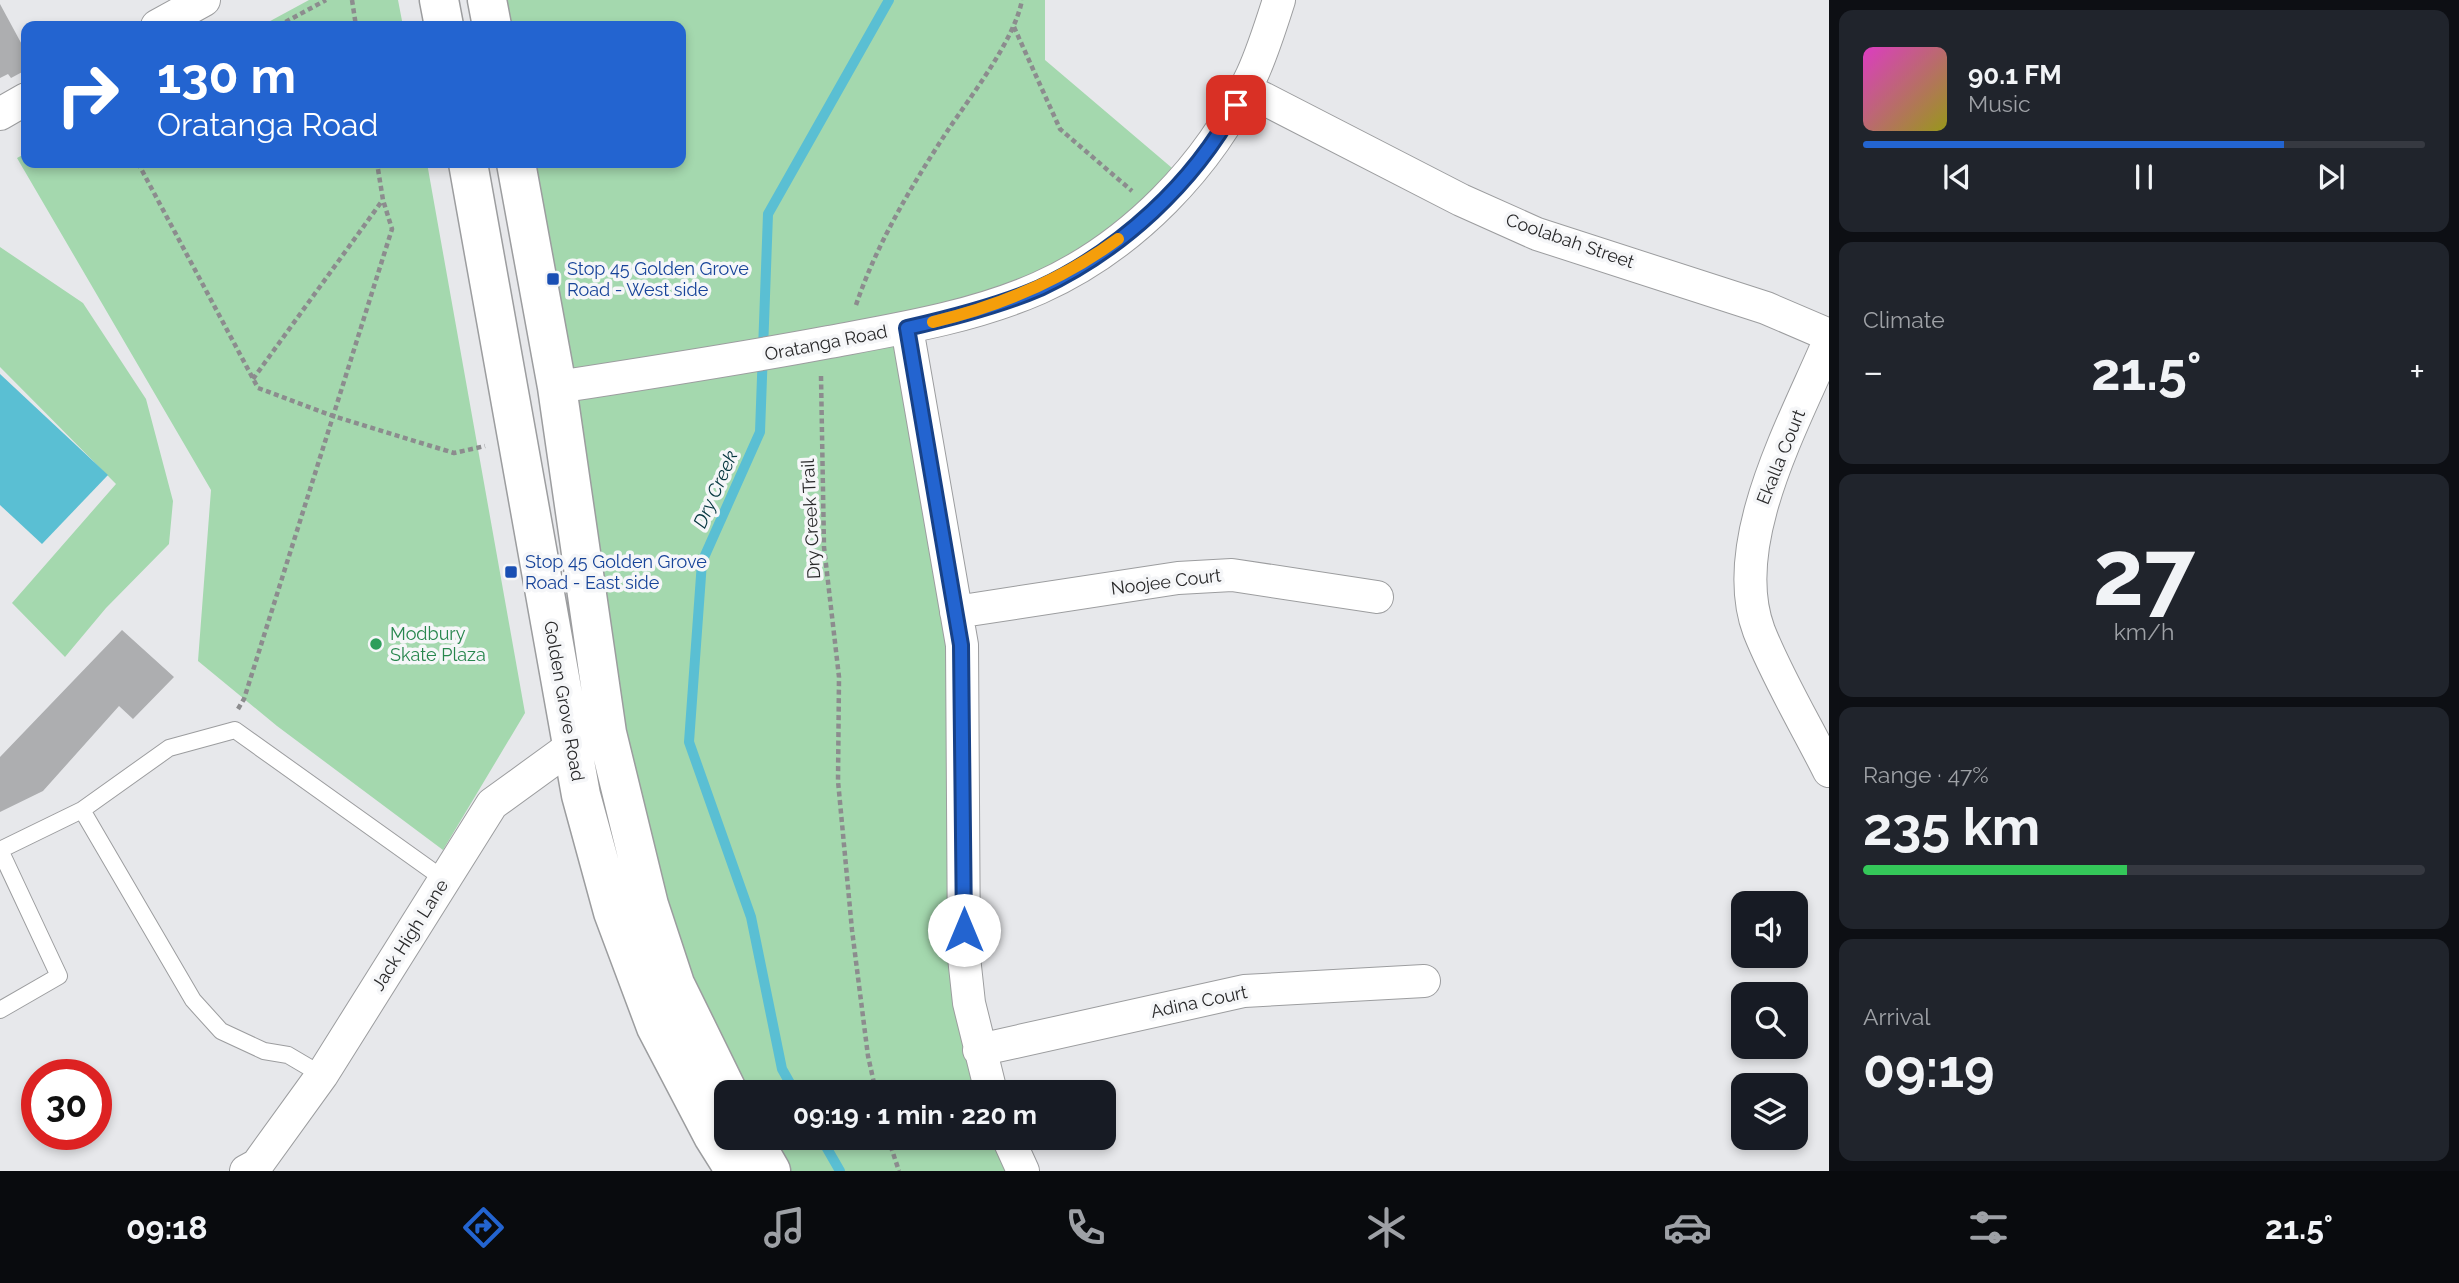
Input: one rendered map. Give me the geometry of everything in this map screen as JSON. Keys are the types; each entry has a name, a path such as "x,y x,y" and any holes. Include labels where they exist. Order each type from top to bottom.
{"main road":[{"path":"439,0 443,21"},
{"path":"487,0 491,21"},
{"name":"Golden Grove Road","path":"469,168 517,440 589,740 675,984 674,1023 713,1136 735,1171"},
{"name":"Golden Grove Road","path":"517,168 557,387 589,740"},
{"path":"509,394 557,387"},
{"name":"Golden Grove Road","path":"674,1023 719,1080"},
{"path":"759,1150 771,1171"}],"street":[{"path":"166,21 204,0"},
{"name":"Oratanga Road","path":"557,387 717,363 907,328 1038,288 1086,263 1154,210 1185,178 1226,122 1245,89 1267,38 1279,0"},
{"name":"Coolabah Street","path":"1245,89 1461,200 1537,233 1766,308 1829,335"},
{"path":"0,114 21,102"},
{"path":"907,328 956,612 962,667 964,957 979,1050 988,1080"},
{"name":"Ekalla Court","path":"1829,341 1759,509 1749,590 1759,631 1829,771"},
{"name":"Noojee Court","path":"956,612 1178,578 1232,575 1377,597"},
{"name":"Jack High Lane","path":"246,1171 257,1165 322,1075 492,804 589,740"},
{"name":"Adina Court","path":"979,1050 1244,991 1424,981"},
{"path":"1013,1150 1023,1171"}],"lane":[{"path":"0,1010 59,976 0,850 82,810 169,748 235,730 445,880"},
{"path":"82,810 194,1000 221,1031 264,1051 288,1055 322,1075"}],"path":[{"path":"287,21 326,0"},
{"path":"352,0 355,21"},
{"path":"816,346 850,325 864,283 885,238 932,154 1014,27 1022,0"},
{"path":"1014,27 1060,129 1154,210"},
{"path":"141,168 258,388 333,416 454,453 517,440"},
{"path":"223,734 244,699 392,229 383,200 378,168"},
{"path":"253,379 383,200"},
{"name":"Dry Creek Trail","path":"816,346 824,547 839,677 838,781 852,930 873,1080"},
{"path":"892,1150 899,1171"}],"green space":[{"path":"309,0 398,0 402,21 270,21"},
{"path":"487,0 1045,0 1045,60 1185,179 1085,263 908,328 962,645 964,957 989,1080 723,1080 649,905 517,168 686,168 686,21 491,21"},
{"path":"23,168 428,168 525,713 443,850 277,726 198,661 211,490"},
{"path":"0,247 83,303 146,399 173,501 169,544 106,608 65,657 12,603 116,484 0,367"},
{"path":"759,1150 1013,1150 1023,1171 771,1171"}],"water":[{"path":"0,374 108,475 42,544 0,505"}],"building":[{"path":"0,4 21,43 21,73 11,78 8,74 0,78"},
{"path":"122,630 174,677 133,719 119,706 43,791 0,812 0,757"}],"waterway":[{"name":"Dry Creek","path":"788,1080 782,1069 751,917 689,742 702,562 760,432 768,214 889,0"},
{"name":"Dry Creek","path":"828,1150 840,1171"}],"slow traffic":[{"path":"933,322 1038,288 1086,263 1118,239"}],"place":[{"name":"Stop 45 Golden Grove Road - West side","path":"553,279"},
{"name":"Stop 45 Golden Grove Road - East side","path":"511,572"},
{"name":"Modbury Skate Plaza","path":"376,644"}],"route":[{"path":"964,930 961,645 907,328 944,319 1038,288 1086,263 1144,220 1185,178 1236,105"}]}
